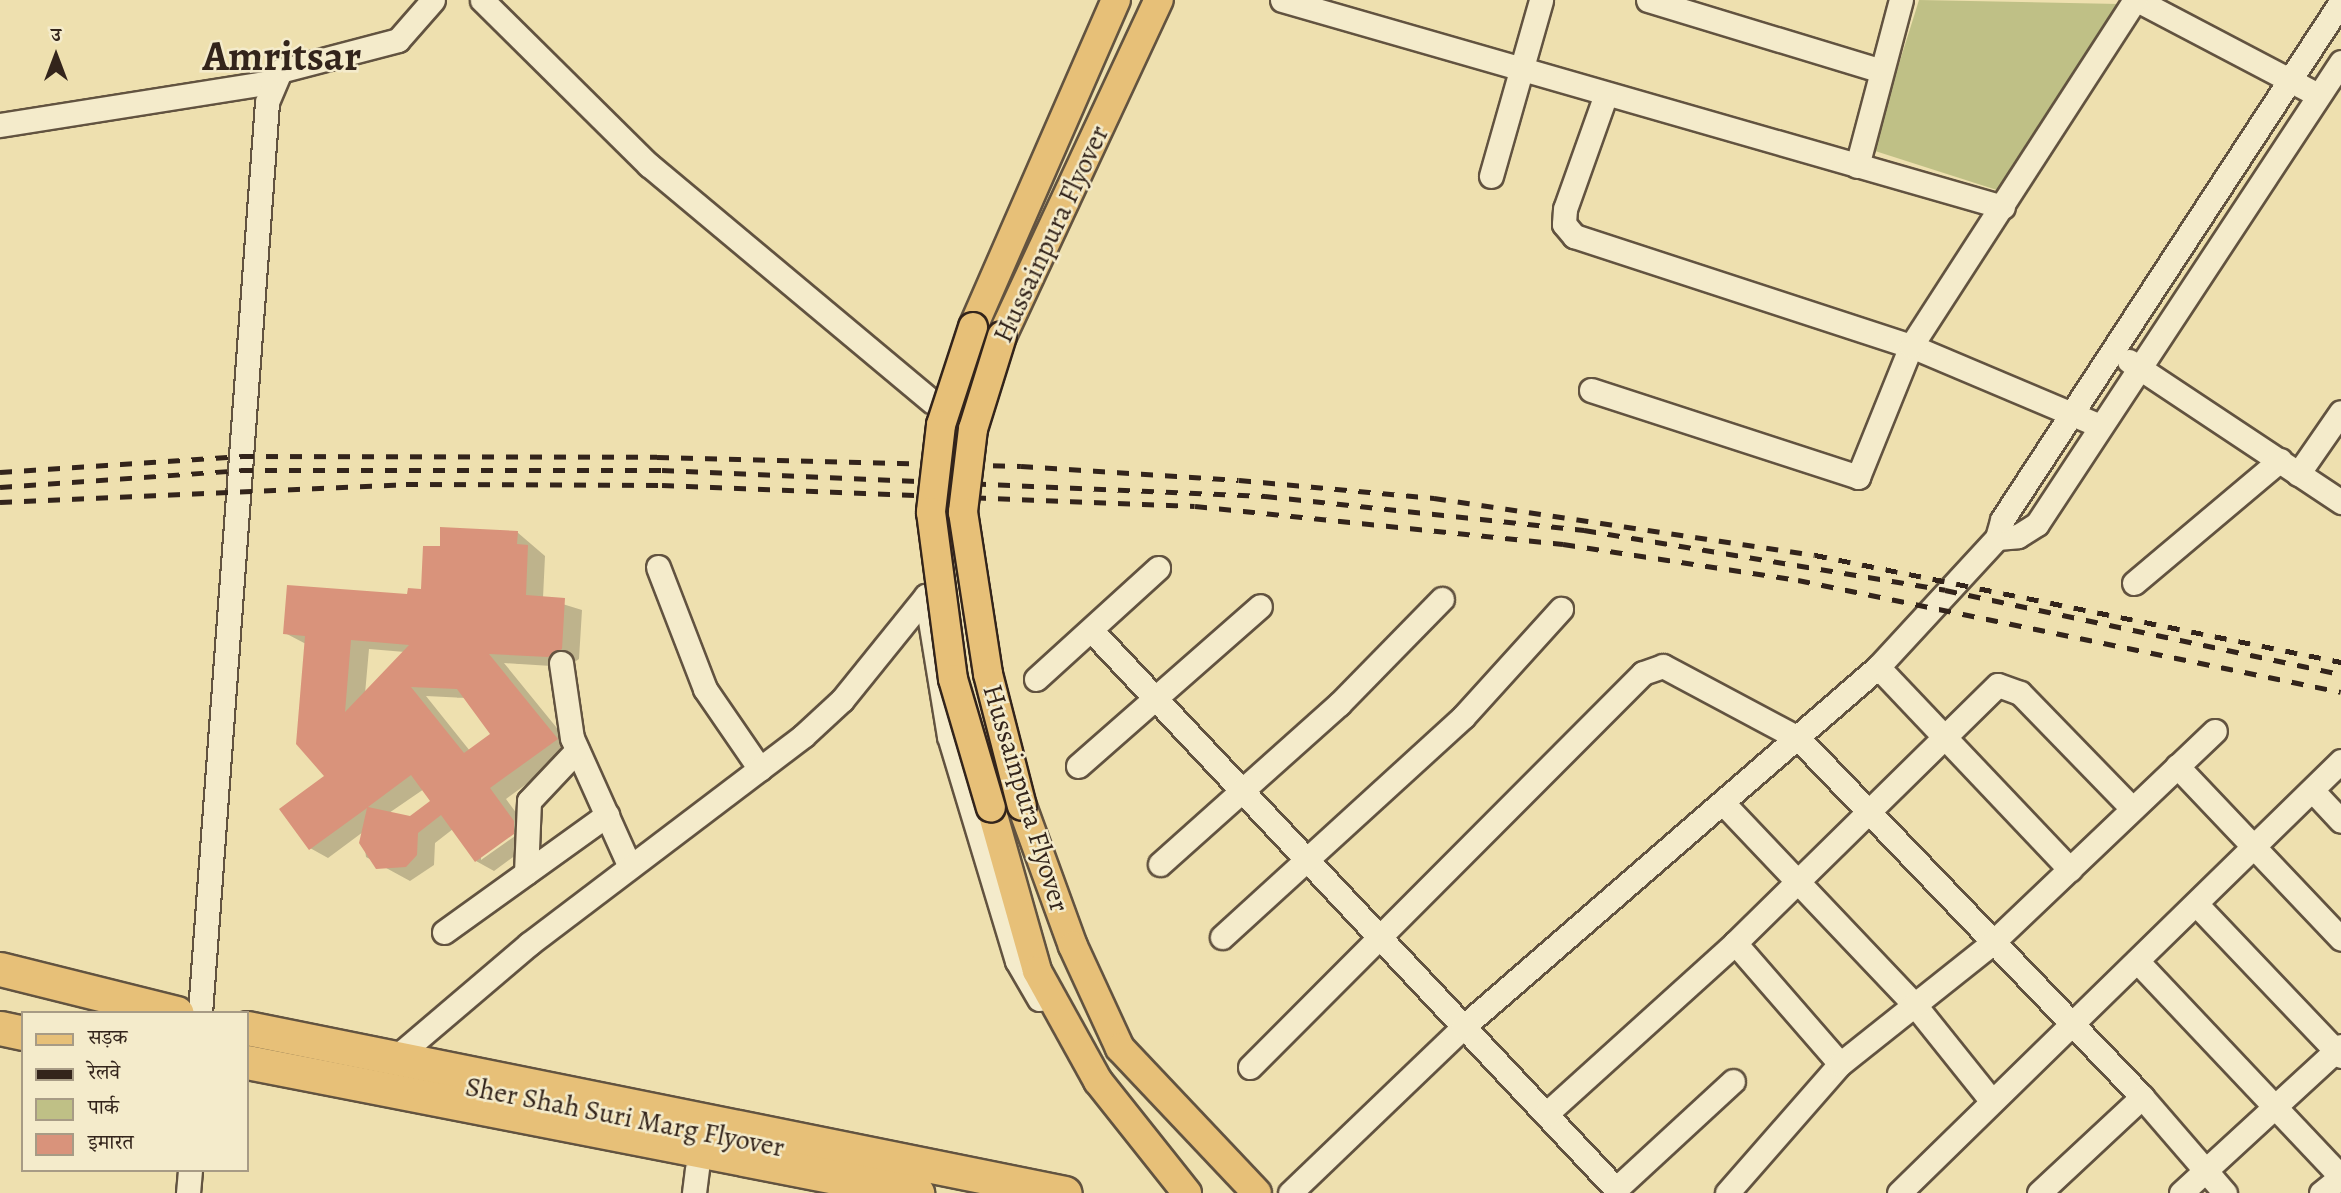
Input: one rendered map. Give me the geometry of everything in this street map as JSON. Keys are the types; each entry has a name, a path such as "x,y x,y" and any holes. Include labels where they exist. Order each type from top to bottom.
{"highway":[{"path":"0,969 169,1011"},
{"path":"0,987 99,1011"},
{"path":"0,1010 21,1015"},
{"path":"0,1028 21,1033"},
{"path":"248,1028 1065,1193"},
{"name":"Sher Shah Suri Marg Flyover","path":"248,1042 1003,1193"},
{"name":"Sher Shah Suri Marg Flyover","path":"248,1062 917,1193"},
{"path":"248,1082 696,1181 825,1193"}],"main road":[{"name":"Hussainpura Flyover","path":"1116,0 974,327 941,425 931,512 953,679 1037,971 1098,1081 1187,1193"},
{"name":"Hussainpura Flyover","path":"1159,0 1002,336 973,429 962,512 988,674 1022,806 1073,946 1120,1048 1257,1193"}],"street":[{"path":"0,125 272,82 292,65 398,40 433,0"},
{"path":"482,0 649,165 931,401"},
{"path":"1282,0 2003,207"},
{"path":"1491,176 1541,0"},
{"path":"1648,0 1879,70"},
{"path":"1857,166 1879,70 1901,0"},
{"path":"1591,390 1855,478 1911,346 2141,1 2290,77 2318,95"},
{"path":"1290,1193 1462,1027 1878,667 1997,538 2073,412 2341,2"},
{"path":"1997,538 2018,536 2037,524 2341,62"},
{"path":"200,1011 263,125 272,82"},
{"path":"1606,94 1565,209 1564,223 1574,236 1911,346 2073,412 2100,426"},
{"path":"2114,351 2341,502"},
{"path":"2134,583 2289,467 2341,412"},
{"path":"658,567 705,689 760,769"},
{"path":"1036,679 1093,632 1158,568"},
{"path":"395,1058 630,867 760,769 842,700 926,596 949,736 1017,961 1107,1115 1137,1127"},
{"path":"1160,864 1242,792 1442,599"},
{"path":"1078,766 1157,701 1260,606"},
{"path":"1222,937 1462,717 1561,609"},
{"path":"1093,632 1242,792 1310,857 1379,940 1618,1191 1733,1081"},
{"path":"561,663 565,716 577,750 630,867"},
{"path":"1250,1067 1649,668 1663,666 1798,738 1869,810 1991,944 2073,1024 2142,1097 2225,1193"},
{"path":"1878,667 1947,736 2070,869"},
{"path":"1546,1114 1735,943 1794,881 1947,736 1992,689 2007,684 2132,808"},
{"path":"1727,1193 1840,1064 1991,944 2215,731"},
{"path":"526,873 528,801 577,750"},
{"path":"1899,1193 1992,1100 2198,906 2341,761"},
{"path":"2177,766 2341,939"},
{"path":"2312,790 2341,821"},
{"path":"1723,803 1794,881 1914,1004 1992,1100"},
{"path":"444,932 607,816"},
{"path":"2181,1193 2276,1103 2339,1051 2198,906"},
{"path":"1735,943 1840,1064"},
{"path":"2137,961 2276,1103 2341,1177 2322,1193"},
{"path":"2039,1193 2142,1097"},
{"path":"188,1193 190,1172"}],"green space":[{"path":"1919,0 2119,4 2000,191 1872,150"}],"building":[{"path":"440,527 518,531 517,544 528,545 526,595 565,598 562,649 548,657 489,654 558,739 490,788 514,821 514,834 475,862 441,815 418,833 417,855 406,867 376,869 359,843 367,808 309,850 279,809 324,776 296,744 305,636 283,634 287,585 407,594 408,588 421,589 423,546 440,546","holes":["351,640 409,645 345,712","411,687 457,689 490,734 464,753","411,775 430,801 410,816 368,807"]}],"railway":[{"path":"0,472 242,456 657,457 1021,466 1239,480 1434,498 1815,555 2341,662"},
{"path":"0,487 241,470 662,470 1265,496 1584,530 1945,590 2341,674"},
{"path":"0,502 406,484 662,485 1195,506 1563,544 1798,580 2341,692"}],"district":[{"name":"Amritsar","path":"282,56"}]}
